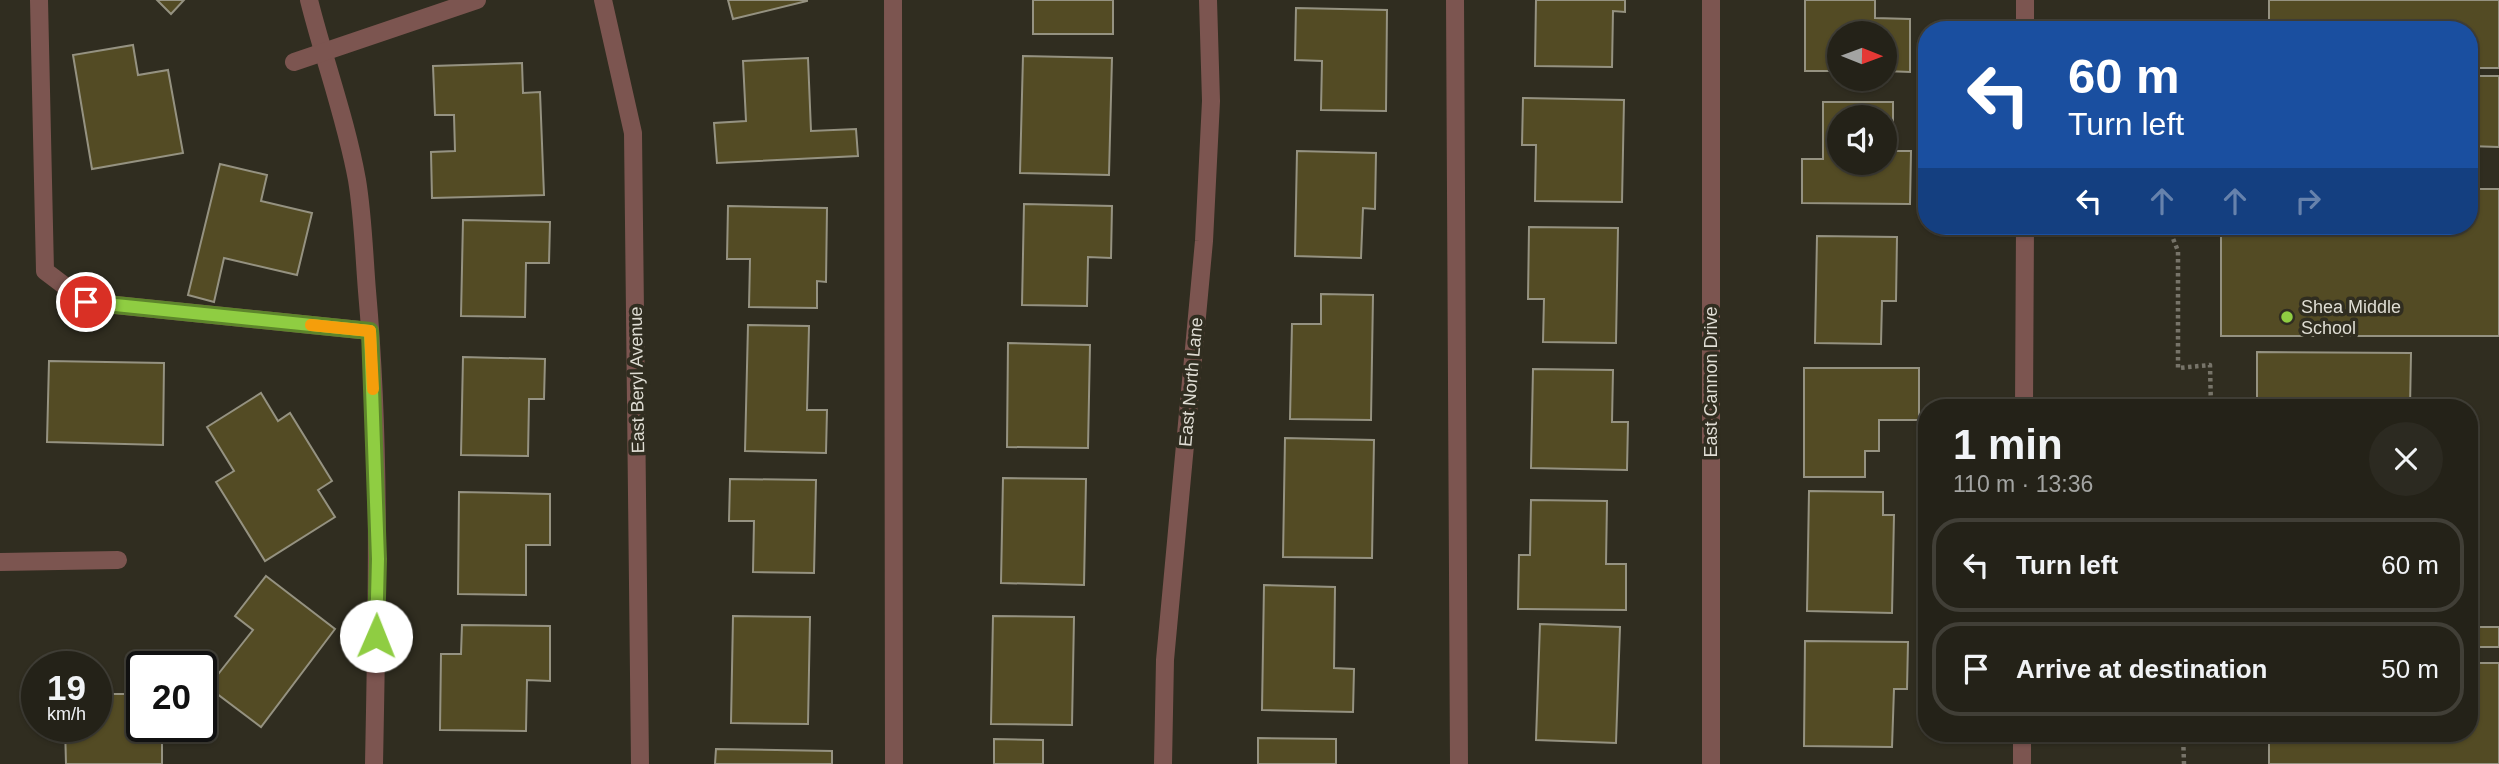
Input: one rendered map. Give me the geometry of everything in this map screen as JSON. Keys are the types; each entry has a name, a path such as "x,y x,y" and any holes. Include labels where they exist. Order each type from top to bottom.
{"street":[{"path":"39,0 45,271 86,302 370,331"},
{"path":"309,0 322,52 345,122 357,182 370,331 378,559 374,764"},
{"path":"294,62 477,0"},
{"name":"East Beryl Avenue","path":"603,0 633,133 640,764"},
{"path":"893,0 894,764"},
{"name":"East North Lane","path":"1163,764 1165,660 1204,241 1211,101 1208,0"},
{"path":"1455,0 1459,764"},
{"name":"East Cannon Drive","path":"1711,0 1711,764"},
{"path":"2025,0 2025,21"},
{"path":"2024,399 2025,235"},
{"path":"0,562 118,560"},
{"path":"2022,742 2022,764"}],"path":[{"path":"2172,235 2178,251 2178,368 2210,365 2211,399"},
{"path":"2183,742 2184,764"}],"building":[{"path":"157,0 184,0 171,14"},
{"path":"728,0 807,0 807,1 733,19"},
{"path":"1033,0 1113,0 1113,34 1033,34"},
{"path":"1536,0 1625,0 1625,12 1613,11 1612,67 1535,66"},
{"path":"1805,0 1875,0 1875,18 1910,19 1910,72 1897,71 1897,21 1827,21 1827,71 1805,71"},
{"path":"2269,0 2499,0 2499,68 2478,68 2478,21 2269,21"},
{"path":"1296,8 1387,10 1386,111 1321,110 1322,61 1295,60"},
{"path":"133,45 138,75 168,70 183,153 92,169 73,55"},
{"path":"1023,56 1112,58 1109,175 1020,173"},
{"path":"808,58 811,131 856,129 858,156 717,163 714,123 746,121 743,61"},
{"path":"522,63 523,93 540,92 544,195 432,198 431,152 455,151 454,115 435,115 433,66"},
{"path":"2478,76 2499,76 2499,147 2478,146"},
{"path":"1523,98 1624,100 1622,202 1535,201 1536,145 1522,145"},
{"path":"1823,102 1893,102 1893,105 1827,105 1827,175 1897,175 1897,151 1911,151 1910,204 1802,203 1802,159 1823,159"},
{"path":"1297,151 1376,153 1375,209 1363,208 1361,258 1295,256"},
{"path":"220,164 267,175 261,201 312,213 297,275 224,258 214,302 188,295"},
{"path":"2478,189 2499,189 2499,336 2221,336 2221,235 2478,235"},
{"path":"1024,204 1112,206 1111,258 1088,257 1087,306 1022,305"},
{"path":"728,206 827,208 826,282 817,281 817,308 749,307 750,259 727,259"},
{"path":"463,220 550,222 549,263 526,263 525,317 461,316"},
{"path":"1529,227 1618,228 1616,343 1543,342 1544,299 1528,299"},
{"path":"1817,236 1897,237 1896,301 1882,301 1881,344 1815,343"},
{"path":"1321,294 1373,295 1371,420 1290,419 1292,324 1321,324"},
{"path":"748,325 809,326 807,410 827,410 826,453 745,451"},
{"path":"1008,343 1090,345 1088,448 1007,447"},
{"path":"2257,352 2411,353 2410,399 2257,399"},
{"path":"463,357 545,359 544,399 529,399 528,456 461,455"},
{"path":"49,361 164,363 163,445 47,442"},
{"path":"1804,368 1919,368 1918,420 1879,420 1879,451 1865,451 1865,477 1804,477"},
{"path":"1533,369 1613,370 1612,422 1628,422 1627,470 1531,468"},
{"path":"261,393 278,421 290,413 332,481 318,490 335,517 265,561 216,482 234,471 207,427"},
{"path":"1285,438 1374,440 1372,558 1283,557"},
{"path":"1003,478 1086,479 1084,585 1001,583"},
{"path":"730,479 816,480 814,573 753,572 754,521 729,521"},
{"path":"1809,491 1883,492 1883,515 1894,515 1892,613 1807,611"},
{"path":"459,492 550,494 550,545 526,545 526,595 458,594"},
{"path":"1531,500 1607,501 1606,564 1626,564 1626,610 1518,609 1519,555 1530,555"},
{"path":"266,576 335,629 261,727 217,694 217,676 253,630 235,616"},
{"path":"1264,585 1335,587 1334,668 1354,669 1353,712 1262,710"},
{"path":"733,616 810,617 808,724 731,723"},
{"path":"993,616 1074,617 1072,725 991,724"},
{"path":"1540,624 1620,627 1616,743 1536,740"},
{"path":"462,625 550,626 550,681 527,680 526,731 440,730 441,654 461,654"},
{"path":"2478,627 2499,627 2499,647 2478,647"},
{"path":"1805,641 1908,642 1907,689 1894,689 1892,747 1804,746"},
{"path":"2478,663 2499,663 2499,764 2269,764 2269,742 2478,742"},
{"path":"112,694 126,694 126,742 162,742 162,764 66,764 65,742 112,742"},
{"path":"1258,738 1336,739 1336,764 1258,764"},
{"path":"994,739 1043,740 1043,764 994,764"},
{"path":"716,749 832,751 832,764 715,764"}],"slow traffic":[{"path":"311,325 370,331 373,389"}],"place":[{"name":"Shea Middle School","path":"2287,317"}],"route":[{"path":"86,302 370,331 378,559 376,636"}]}
